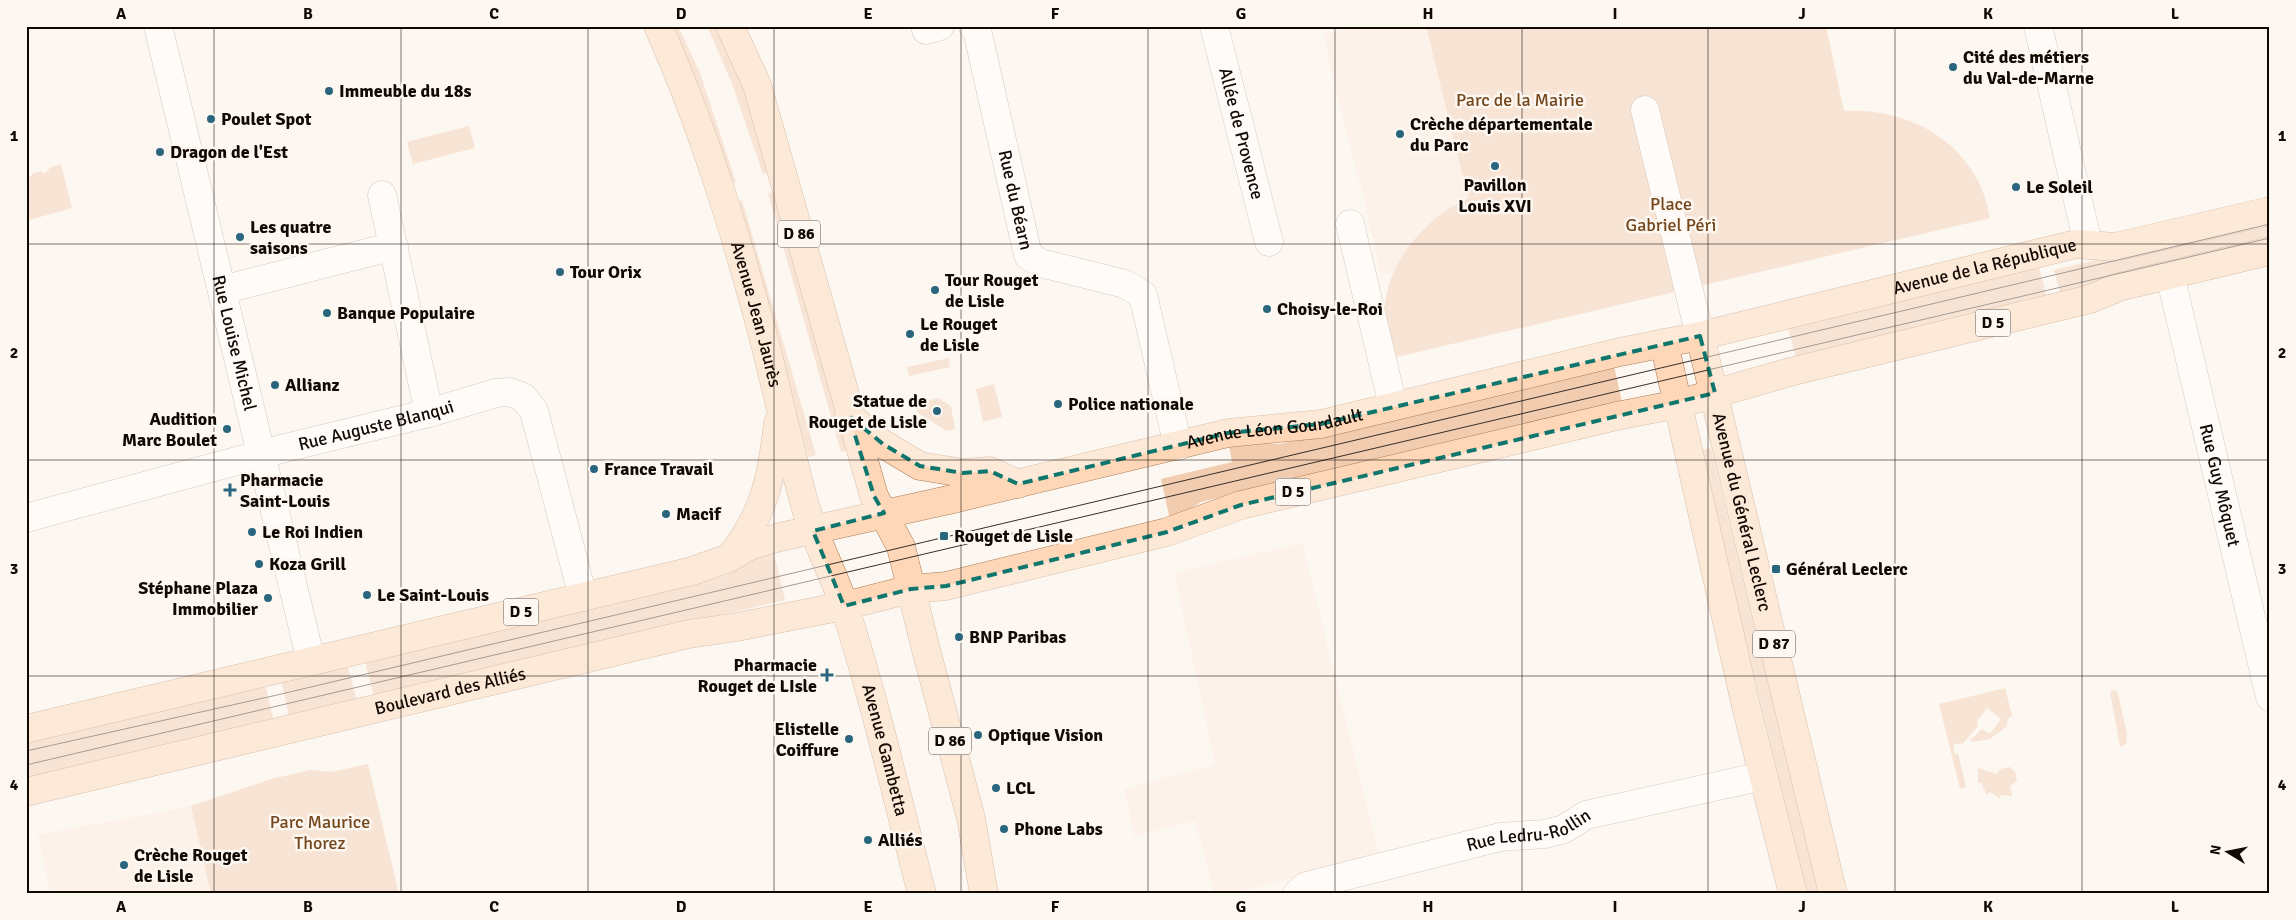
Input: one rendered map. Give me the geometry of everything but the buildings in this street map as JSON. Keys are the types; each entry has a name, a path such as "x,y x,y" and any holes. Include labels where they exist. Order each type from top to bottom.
{"main road":[{"name":"Avenue Jean Jaurès","path":"658,26 684,85 722,195 762,332 780,410 812,531 829,563 844,606"},
{"name":"D 86","path":"730,26 757,85 849,416 874,496 900,546 970,818 984,894"},
{"name":"Avenue de la République","path":"1700,336 2058,250 2076,244 2115,247 2270,211"},
{"name":"D 5","path":"911,589 946,586 1167,532 1241,505 1617,416 1678,404 1790,372 2090,300 2119,287 2270,252"},
{"name":"Avenue Léon Gourdault","path":"812,531 1228,433 1312,425 1700,336"},
{"name":"Avenue du Général Leclerc","path":"1700,336 1833,894"},
{"name":"D 87","path":"1664,343 1762,776 1793,894"},
{"path":"729,558 748,534 767,488 780,410"},
{"path":"849,416 883,444 920,466 963,472 990,471 1018,484"},
{"name":"D 5","path":"26,729 692,571 729,558 764,541 812,531"},
{"name":"Boulevard des Alliés","path":"26,792 688,634 737,628 876,599 911,589"},
{"name":"Avenue Gambetta","path":"844,606 859,653 922,894"}],"street":[{"name":"Rue Louise Michel","path":"158,26 311,661"},
{"name":"Rue du Béarn","path":"974,26 977,30 1028,255 1040,262 1125,284 1143,295 1178,446"},
{"name":"Allée de Provence","path":"1214,26 1268,242"},
{"path":"2038,26 2088,244"},
{"path":"1645,110 1700,336"},
{"path":"382,195 429,413"},
{"path":"1350,224 1392,406"},
{"path":"222,290 394,246"},
{"name":"Rue Guy Môquet","path":"2170,275 2270,697"},
{"name":"Rue Auguste Blanqui","path":"26,518 261,455 429,413 496,393 515,394 528,402 534,411 582,597"},
{"name":"Rue Ledru-Rollin","path":"1297,894 1306,886 1500,837 1545,834 1564,829 1586,815 1762,776"}],"highlighted area":[{"path":"1700,336 1715,393 1241,505 1167,532 946,586 911,589 844,606 813,531 884,513 874,496 849,416 883,444 920,466 963,473 990,471 1018,484 1228,433 1321,424"}],"shaded area":[{"name":"Crèche départementale du Parc","path":"1357,26 1426,26 1468,199 1451,207 1421,230 1404,253 1394,272 1380,274 1365,204 1329,63 1324,34"},
{"path":"1302,543 1380,856 1230,894 1214,894 1195,821 1134,836 1124,789 1215,764 1174,573"},
{"name":"Crèche Rouget de Lisle","path":"191,806 211,894 51,894 37,835"}],"green space":[{"path":"671,26 678,26 700,73 736,182 731,184"},
{"path":"707,26 718,26 747,92 770,172 763,174 731,81"},
{"name":"Place Gabriel Péri","path":"1426,26 1826,26 1844,111 1869,111 1894,116 1917,124 1938,136 1957,151 1972,170 1983,193 1990,218 1388,359 1384,313 1392,276 1410,244 1422,230 1436,218 1468,198"},
{"path":"469,126 475,148 413,164 407,142"},
{"path":"61,164 72,208 26,221 26,177 27,179 34,173 42,171 44,174 51,167"},
{"path":"775,192 848,450 841,452 768,193"},
{"path":"742,200 816,455 808,457 737,202"},
{"path":"2270,219 2270,244 2060,293 2054,270"},
{"path":"2039,267 2048,302 1797,362 1787,324"},
{"path":"949,358 950,367 909,376 907,367"},
{"path":"1614,366 1622,402 1201,502 1170,520 1161,479 1232,462 1229,446 1248,442 1280,444"},
{"path":"994,384 1002,417 983,422 976,389"},
{"path":"938,398 951,406 955,429 946,431 917,412 916,403"},
{"path":"1711,448 1819,894 1807,894 1792,833 1700,450"},
{"path":"774,553 785,600 374,697 365,661 728,575 729,572 759,557"},
{"path":"347,664 357,701 289,716 281,681"},
{"path":"265,684 274,721 26,779 26,740"},
{"path":"2005,688 2012,715 2008,719 2007,726 1990,739 1972,742 1970,740 1982,729 1990,734 2001,719 1987,708 1977,721 1978,726 1962,745 1961,743 1953,745 1955,754 1958,753 1966,787 1960,789 1939,704"},
{"path":"2117,690 2127,733 2126,744 2120,747 2110,692"},
{"name":"Parc Maurice Thorez","path":"368,764 399,894 211,894 191,806 271,779 311,770 331,772"},
{"path":"2010,767 2015,772 2017,781 2010,786 2012,796 2001,795 2000,798 1990,792 1987,795 1981,783 1978,783 1978,768 1997,774 2000,769"}],"tram line":[{"path":"26,751 277,695 2270,224"},
{"path":"26,765 2270,238"}],"place":[{"name":"Cité des métiers du Val-de-Marne","path":"1953,67"},
{"name":"Immeuble du 18s","path":"329,91"},
{"name":"Poulet Spot","path":"211,119"},
{"name":"Crèche départementale du Parc","path":"1400,134"},
{"name":"Dragon de l'Est","path":"160,152"},
{"name":"Pavillon Louis XVI","path":"1495,166"},
{"name":"Le Soleil","path":"2016,187"},
{"name":"Les quatre saisons","path":"240,237"},
{"name":"Tour Orix","path":"560,272"},
{"name":"Tour Rouget de Lisle","path":"935,290"},
{"name":"Choisy-le-Roi","path":"1267,309"},
{"name":"Banque Populaire","path":"327,313"},
{"name":"Le Rouget de Lisle","path":"910,334"},
{"name":"Allianz","path":"275,385"},
{"name":"Police nationale","path":"1058,404"},
{"name":"Statue de Rouget de Lisle","path":"937,411"},
{"name":"Audition Marc Boulet","path":"227,429"},
{"name":"France Travail","path":"594,469"},
{"name":"Pharmacie Saint-Louis","path":"230,490"},
{"name":"Macif","path":"666,514"},
{"name":"Le Roi Indien","path":"252,532"},
{"name":"Rouget de Lisle","path":"944,536"},
{"name":"Koza Grill","path":"259,564"},
{"name":"Général Leclerc","path":"1776,569"},
{"name":"Le Saint-Louis","path":"367,595"},
{"name":"Stéphane Plaza Immobilier","path":"268,598"},
{"name":"BNP Paribas","path":"959,637"},
{"name":"Pharmacie Rouget de LIsle","path":"827,675"},
{"name":"Optique Vision","path":"978,735"},
{"name":"Elistelle Coiffure","path":"849,739"},
{"name":"LCL","path":"996,788"},
{"name":"Phone Labs","path":"1004,829"},
{"name":"Alliés","path":"868,840"},
{"name":"Crèche Rouget de Lisle","path":"124,865"}],"park label":[{"name":"Parc de la Mairie","path":"1520,100"}]}
